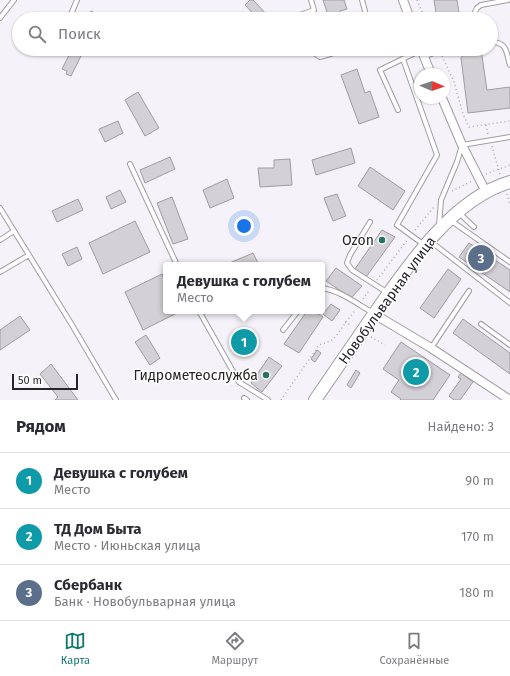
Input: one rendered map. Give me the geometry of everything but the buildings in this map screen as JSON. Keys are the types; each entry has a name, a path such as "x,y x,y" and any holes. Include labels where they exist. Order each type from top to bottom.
{"main road":[{"name":"Новобульварная улица","path":"315,400 389,293 439,229 486,192 510,182"}],"street":[{"path":"403,0 407,12"},
{"path":"424,56 429,68"},
{"path":"445,104 462,145 486,192"},
{"path":"374,314 431,348 510,400"}],"lane":[{"path":"0,18 14,0"},
{"path":"72,12 76,0"},
{"path":"308,12 314,10 311,0"},
{"path":"362,0 365,12"},
{"path":"475,12 481,5 508,0"},
{"path":"498,43 505,47 510,65"},
{"path":"398,110 380,70 411,56"},
{"path":"403,59 437,155 397,225 428,243 510,303"},
{"path":"439,229 442,200 462,145 510,137"},
{"path":"130,164 176,262"},
{"path":"0,208 116,400"},
{"path":"454,216 474,227"},
{"path":"454,216 510,262"},
{"path":"370,222 350,255 347,263 352,270 373,285 389,293"},
{"path":"0,240 14,231"},
{"path":"0,272 28,255"},
{"path":"325,288 341,293 374,314"},
{"path":"431,348 469,291"},
{"path":"201,314 238,382 268,400"},
{"path":"283,330 296,314"},
{"path":"481,324 510,345"}],"path":[{"path":"417,0 422,12"},
{"path":"444,56 469,127 510,121"},
{"path":"281,400 319,345 333,340 346,322"}],"place":[{"name":"Ozon","path":"382,240"},
{"name":"Сбербанк","path":"481,258"},
{"name":"Девушка с голубем","path":"244,342"},
{"name":"ТД Дом Быта","path":"416,372"},
{"name":"Гидрометеослужба","path":"266,375"}]}
